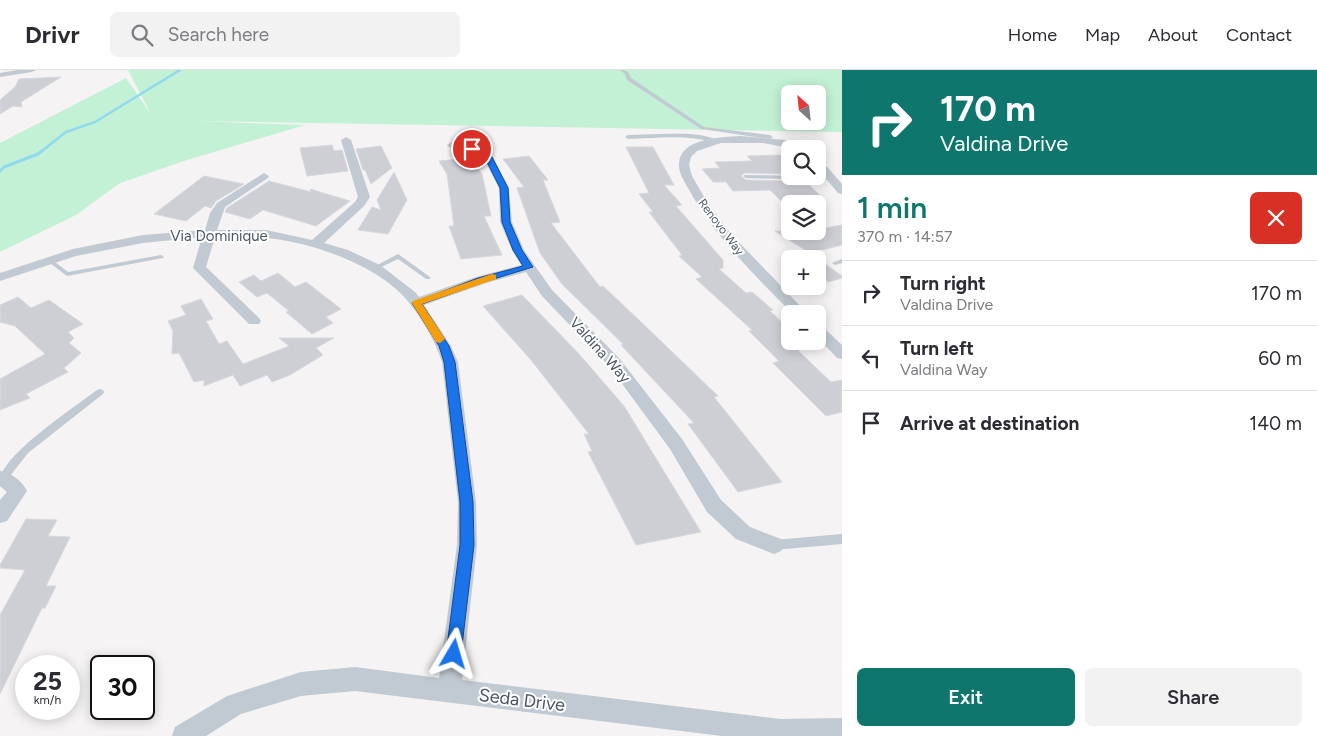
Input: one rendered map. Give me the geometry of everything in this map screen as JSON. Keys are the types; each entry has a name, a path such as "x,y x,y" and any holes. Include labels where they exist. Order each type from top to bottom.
{"street":[{"path":"2,85 2,75 32,70"},
{"path":"774,139 781,141"},
{"name":"Renovo Way","path":"774,139 716,141 695,148 687,155 684,168 702,206 732,246 792,305"},
{"path":"314,244 360,204 364,197 346,140"},
{"name":"Valdina Way","path":"452,146 472,149 489,159 504,188 506,222 518,250 529,267 547,293 614,362 676,444 714,506 743,533 774,545"},
{"path":"826,173 842,191"},
{"path":"254,321 199,268 216,213 221,205 264,176"},
{"name":"Via Dominique","path":"0,277 49,260 136,240 210,233 266,234 314,244 344,253 375,268 410,295 444,346 450,362 467,502 467,545 449,690"},
{"path":"416,303 481,280 529,267"},
{"path":"826,338 842,354"},
{"path":"0,516 18,491 2,478"},
{"name":"Seda Drive","path":"184,736 235,704 301,684 355,679 781,731 842,730"}],"lane":[{"path":"622,70 627,73 629,79 703,128 774,139"},
{"path":"628,137 692,137 708,138 716,141"},
{"path":"746,176 830,178"},
{"path":"49,260 67,274 161,256"},
{"path":"375,268 398,256 428,278"},
{"path":"2,478 25,450 100,392"},
{"path":"774,545 842,539"}],"green space":[{"path":"128,70 842,70 842,132 195,121 305,125 187,160 120,183 76,215 0,252 0,143 126,78 151,114"}],"building":[{"path":"61,77 21,102 22,107 13,106 0,114 0,100 15,87 19,79"},
{"path":"332,145 334,151 342,150 348,171 307,176 300,148"},
{"path":"381,146 392,168 371,184 365,170 363,170 356,149"},
{"path":"626,147 653,147 674,185 664,185 682,205 676,206 723,260 723,268 719,269 746,293 752,292 773,310 770,311 781,321 781,350 797,350 831,382 842,380 842,412 826,416 773,363 779,361 749,331 752,330 696,279 702,277 679,256 682,255 649,212 653,212 639,194 649,193"},
{"path":"781,155 781,174 744,173 741,176 746,180 781,181 781,185 809,185 820,195 781,195 781,201 770,190 733,191 726,182 713,182 702,169 720,168 715,162 752,161 747,156"},
{"path":"529,156 548,180 543,180 560,222 551,223 600,287 603,286 718,396 714,397 782,482 738,492 688,424 694,423 621,345 623,344 562,284 540,253 517,188 524,187 503,159"},
{"path":"470,158 482,174 491,216 484,216 502,255 461,259 449,226 454,226 447,174 439,161"},
{"path":"394,172 407,200 388,234 358,230 372,207 381,210 377,200"},
{"path":"204,176 244,184 216,201 211,208 205,206 186,221 154,214"},
{"path":"269,181 311,192 310,189 350,201 316,226 263,210 250,219 225,212 227,208"},
{"path":"842,225 842,245 822,250 805,250 789,240 826,240 826,228"},
{"path":"826,265 842,276 842,278 828,282 826,281"},
{"path":"278,273 295,287 306,282 341,309 326,317 333,323 312,334 286,312 289,311 267,293 257,297 239,282 254,275 261,281"},
{"path":"522,295 579,354 624,406 701,532 636,545 588,452 592,451 584,434 589,434 531,360 483,306"},
{"path":"18,297 31,308 49,300 83,324 68,332 74,338 69,343 81,353 64,368 68,372 26,394 30,398 0,410 0,379 45,354 15,326 0,322 0,305"},
{"path":"201,299 213,319 206,321 219,344 227,341 243,364 289,346 279,338 334,338 316,348 323,355 290,375 272,382 267,375 240,386 233,375 204,386 204,380 194,382 179,353 172,354 173,331 168,321 186,315 181,306"},
{"path":"26,519 57,520 48,536 70,537 46,586 56,586 45,608 42,608 19,655 15,655 15,663 0,694 0,615 25,570 0,568"}],"waterway":[{"path":"42,151 66,132 95,122 180,70"},
{"path":"0,171 4,167 38,154 43,150"}],"slow traffic":[{"path":"440,339 416,303 492,277"}],"route":[{"path":"454,654 467,545 467,502 450,362 444,346 416,303 481,280 529,267 518,250 506,222 504,188 489,159 484,154 472,149"}]}
